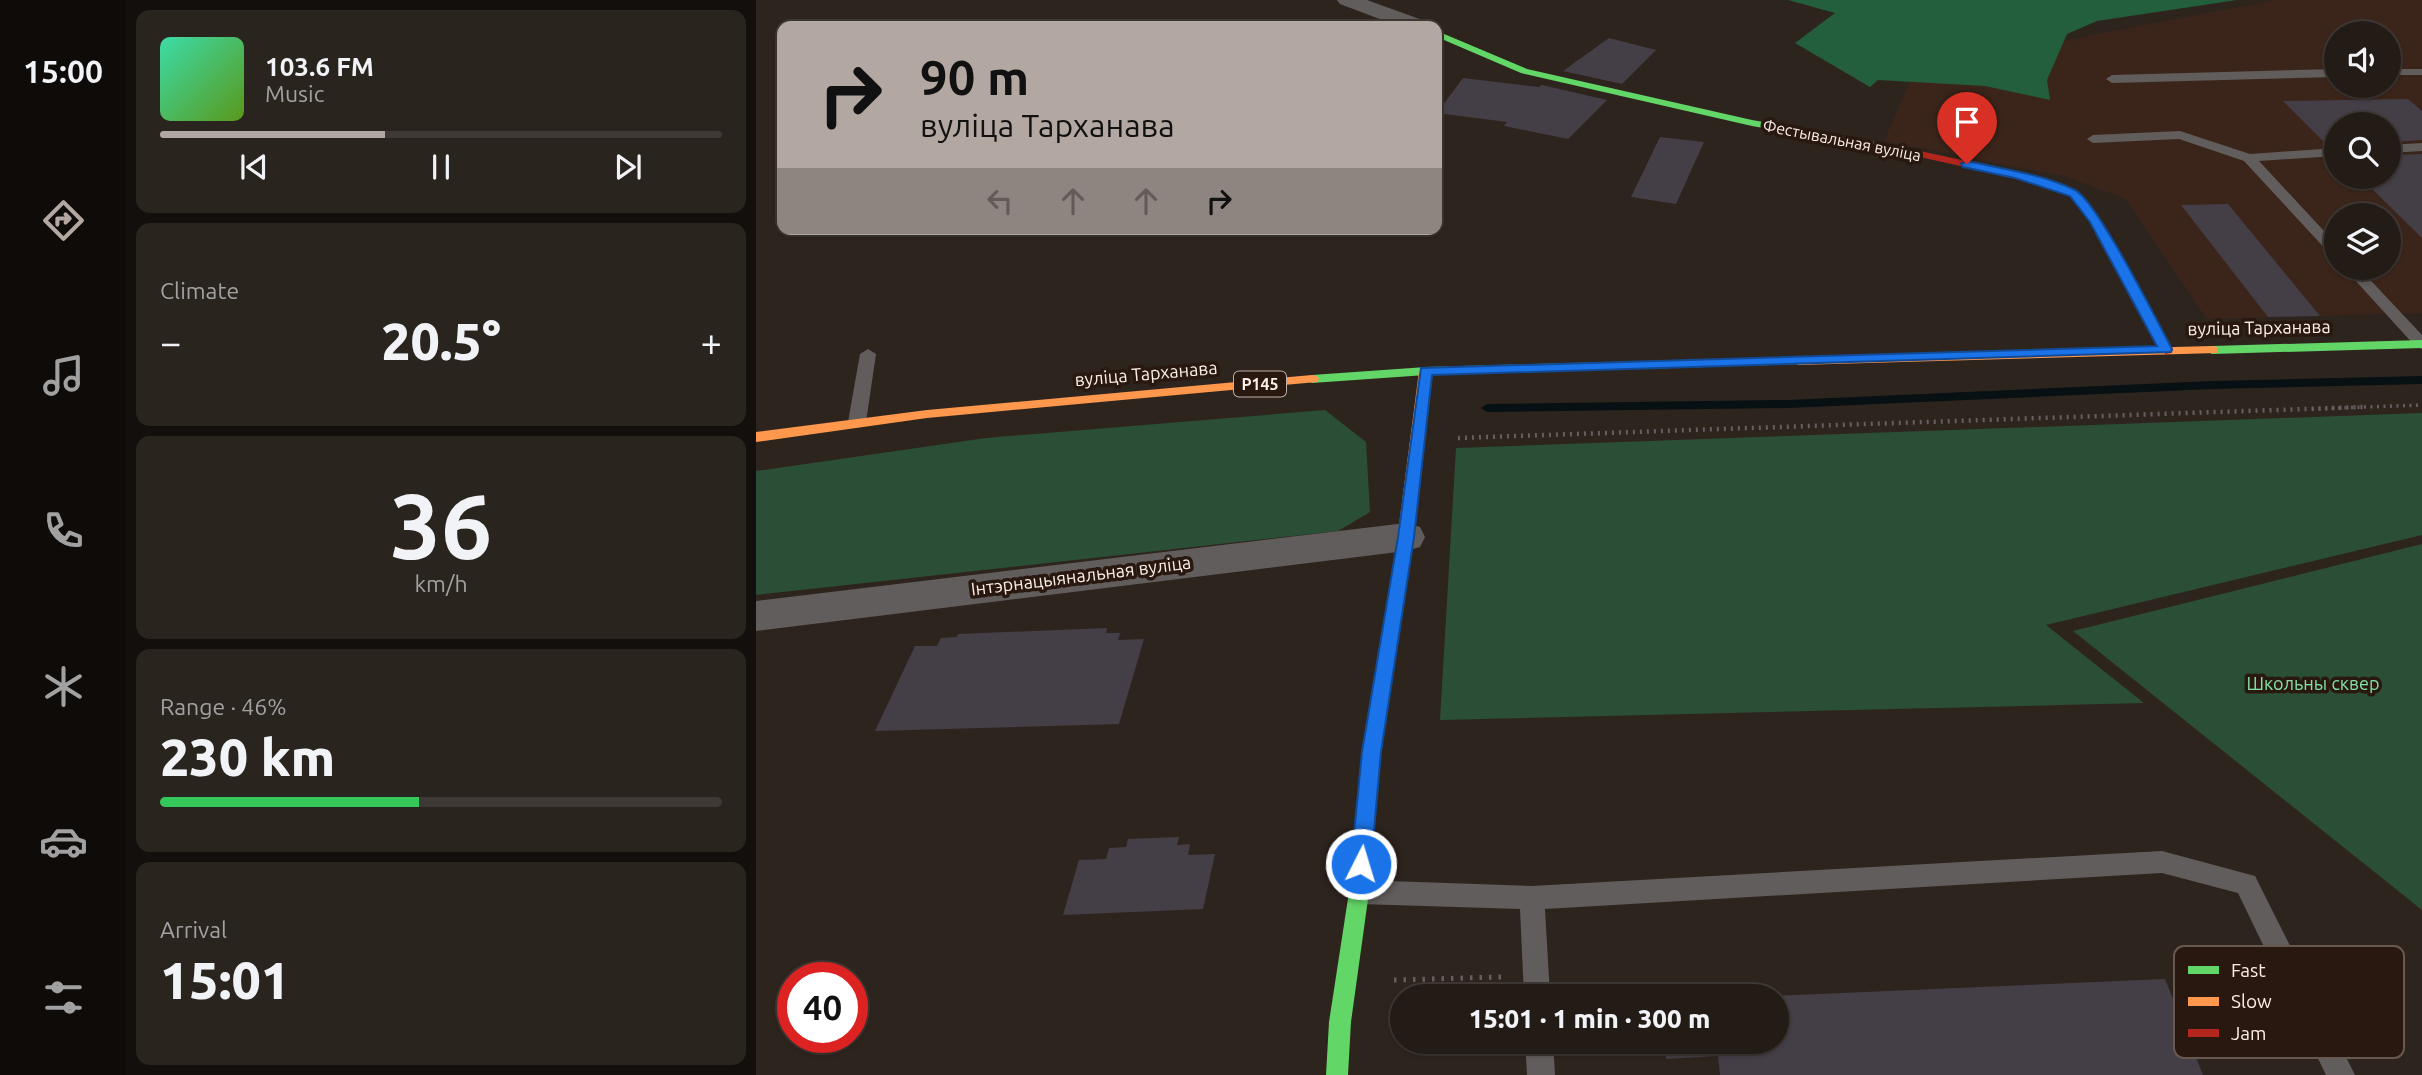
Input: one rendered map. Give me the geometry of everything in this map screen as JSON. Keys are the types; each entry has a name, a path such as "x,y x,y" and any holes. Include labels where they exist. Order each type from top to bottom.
{"street":[{"path":"1347,0 1404,21"},
{"name":"Фестывальная вуліца","path":"1442,36 1524,71 1752,123 1838,137 2018,175 2074,194 2095,220 2166,349"},
{"name":"вуліца Тарханава","path":"756,437 857,422 1198,388 1426,371 2422,344"},
{"path":"1337,1075 1340,1022 1359,892 1372,752 1406,537 1426,371"},
{"name":"Інтэрнацыянальная вуліца","path":"756,615 1406,537"}],"lane":[{"path":"2401,72 2422,72"},
{"path":"2112,79 2324,74"},
{"path":"2093,139 2180,135 2249,158 2324,153"},
{"path":"2401,148 2422,147"},
{"path":"2249,158 2324,239"},
{"path":"2362,280 2422,344"},
{"path":"857,422 868,354"},
{"path":"1359,892 1532,898 2162,862 2246,884 2277,946"},
{"path":"1532,898 1537,984"},
{"path":"1540,1054 1541,1075"},
{"path":"2333,1058 2341,1075"}],"path":[{"path":"1418,439 2422,405"},
{"path":"1348,981 1461,984"}],"shaded area":[{"path":"2277,0 2422,0 2422,313 2207,319 2126,199 2064,176 1884,141 1912,77 2092,35"}],"green space":[{"path":"1788,0 2237,0 2097,21 2067,34 2047,80 2050,100 1985,86 1878,80 1870,87 1795,43 1835,13"},
{"path":"1325,410 1366,442 1370,512 1338,531 756,595 756,471 986,438"},
{"path":"2422,413 2422,535 2046,625 2144,703 1440,720 1456,448"},
{"name":"Школьны сквер","path":"2422,544 2422,910 2073,631"}],"building":[{"path":"1609,38 1656,50 1622,84 1563,71"},
{"path":"1463,78 1539,87 1542,85 1607,100 1568,139 1504,126 1507,122 1442,114 1442,106"},
{"path":"2408,99 2422,111 2422,140 2401,141 2401,112 2324,112 2324,142 2283,101"},
{"path":"1660,137 1704,142 1676,204 1631,197"},
{"path":"2422,154 2422,238 2401,217 2401,203 2386,203 2372,189 2401,189 2401,155"},
{"path":"2228,204 2320,316 2268,317 2181,205"},
{"path":"1107,628 1106,633 1120,633 1118,640 1144,639 1119,724 875,731 915,646 937,646 941,638 957,637 958,634"},
{"path":"1179,837 1177,845 1190,844 1188,855 1215,854 1203,909 1063,915 1079,860 1106,859 1109,848 1126,847 1128,839"},
{"path":"2165,979 2174,1002 2174,1058 2196,1058 2203,1075 1720,1075 1718,1056 1666,1059 1666,1054 1789,1054 1789,995"}],"waterway":[{"path":"1487,408 1788,404 2213,385 2422,380"}],"traffic: fast":[{"path":"1442,36 1524,71 1752,123 1892,148"},
{"path":"2212,350 2422,344"},
{"path":"1312,379 1426,371 1798,361"},
{"path":"1337,1075 1340,1022 1359,892 1372,752 1403,556"}],"traffic: slow":[{"path":"1798,361 2212,350"},
{"path":"1403,556 1426,371"},
{"path":"756,437 927,414 1312,379"}],"traffic: jam":[{"path":"1892,148 2018,175 2074,194 2095,220 2166,350"}],"route":[{"path":"1361,864 1372,752 1406,537 1426,371 2166,349 2095,220 2074,194 2018,175 1967,164"}]}
